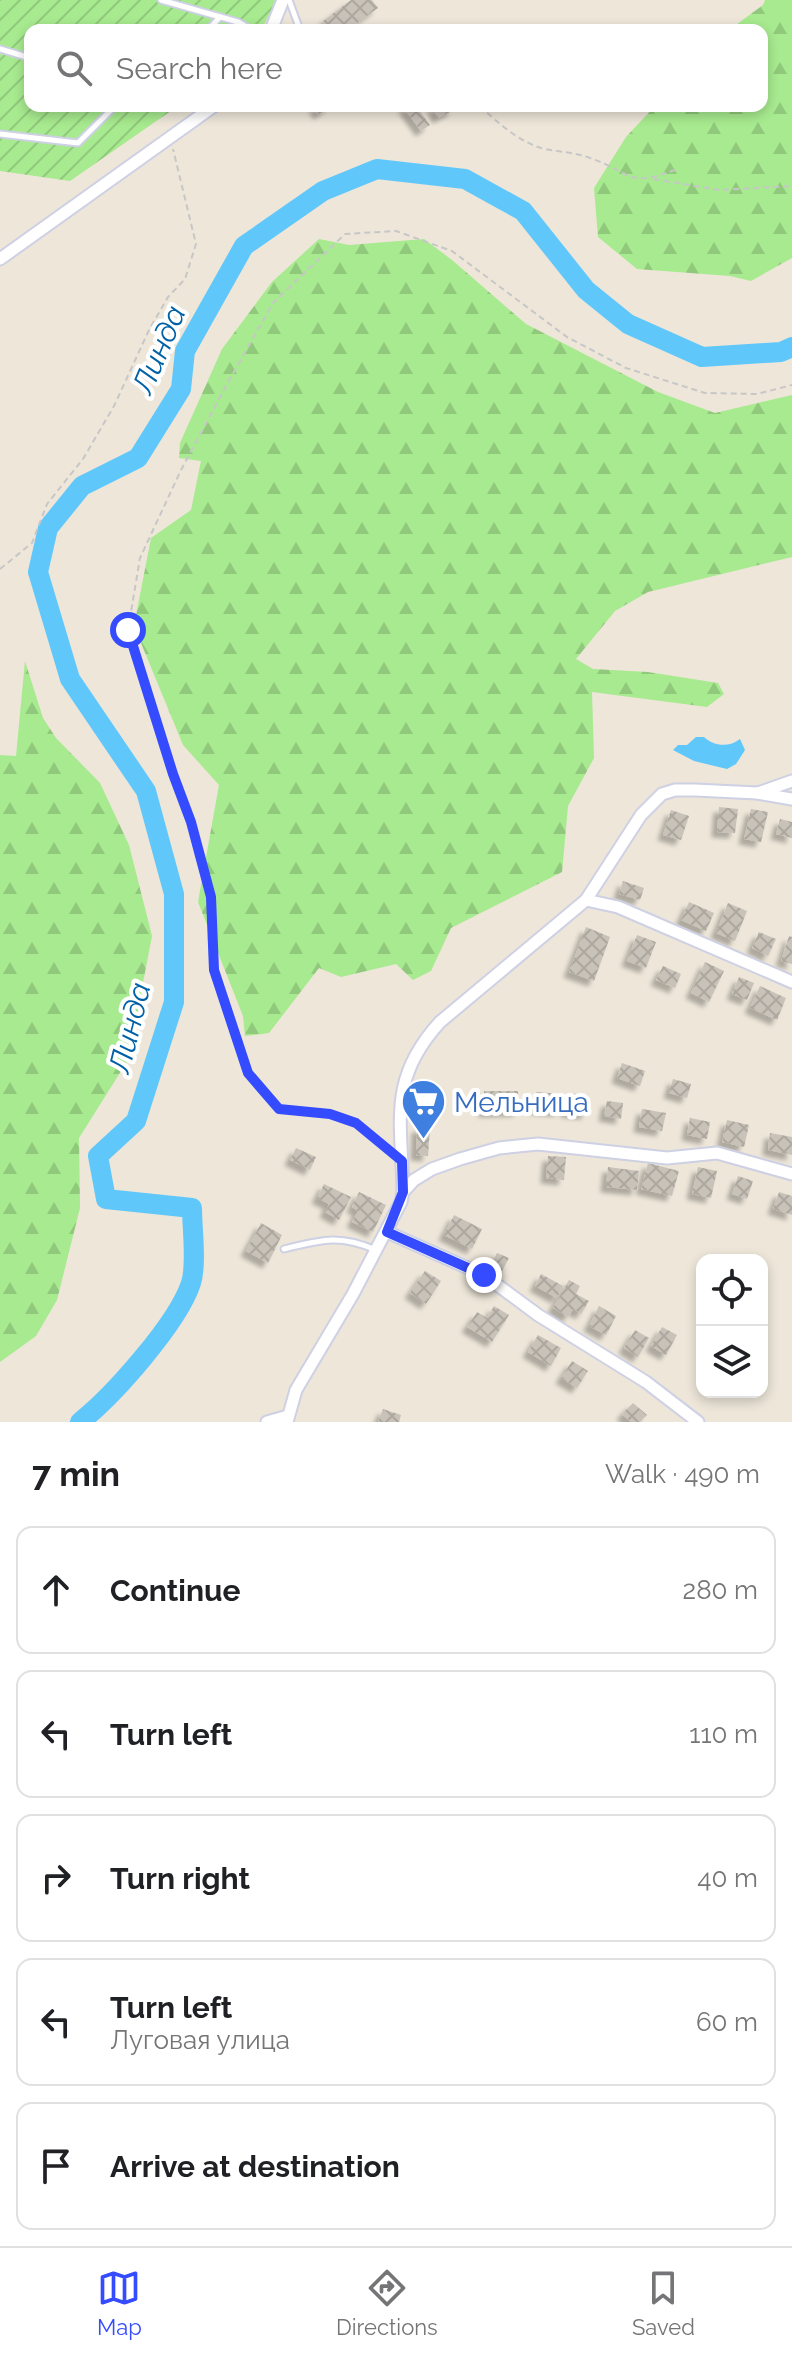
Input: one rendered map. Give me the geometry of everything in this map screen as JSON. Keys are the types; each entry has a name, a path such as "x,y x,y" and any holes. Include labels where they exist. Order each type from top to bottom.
{"street":[{"path":"274,24 286,0"},
{"path":"0,259 206,112"},
{"path":"757,793 792,781"},
{"path":"403,1192 399,1107 403,1088 428,1035 586,900 641,815 662,794 675,790 757,793 792,799"},
{"path":"586,900 618,907 792,982"},
{"path":"267,1422 288,1419 296,1390 387,1232 403,1192 414,1180 432,1169 499,1148 538,1144 667,1158 717,1153 792,1174"},
{"path":"387,1232 484,1275 538,1315 646,1382 698,1422"}],"lane":[{"path":"161,0 237,24"},
{"path":"286,0 297,24"},
{"path":"214,24 220,17"},
{"path":"0,49 24,56"},
{"path":"0,134 78,143 109,112"},
{"path":"284,1249 325,1239 339,1239 355,1241 377,1250"}],"path":[{"path":"487,112 501,125 538,147 590,158 629,178 719,190 792,186"},
{"path":"0,569 32,543 47,504 83,459 114,406 149,330 168,297 185,279 196,244 170,138"},
{"path":"653,179 677,169"},
{"path":"402,1161 356,1123 330,1114 279,1109 248,1073 214,970 211,897 191,822 128,630 140,558 181,470 273,303 345,234 396,231 452,251 567,337 626,368 705,393 757,394 792,385"}],"green space":[{"path":"0,0 277,0 264,24 24,24 24,112 169,112 70,181 0,171"},
{"path":"765,0 792,0 792,258 751,281 730,276 637,269 598,237 594,188 626,137 649,112 768,112 768,24 737,24 763,5"},
{"path":"319,239 349,245 424,239 526,324 658,392 715,413 792,395 792,557 648,592 615,611 576,659 593,669 648,672 718,683 724,694 707,707 592,692 594,758 568,806 562,872 451,928 431,971 413,980 396,964 341,977 319,968 269,1033 245,1036 243,1016 198,902 219,785 183,745 134,626 151,538 191,510 201,461 179,458 180,443 222,349 272,282"},
{"path":"25,661 43,718 56,738 100,783 129,845 152,936 128,1060 79,1138 80,1208 57,1300 36,1336 0,1362 0,755 16,756"}],"water":[{"path":"696,737 704,737 721,745 740,739 745,750 736,764 727,769 694,761 673,750 678,745 687,745"}],"building":[{"path":"351,0 372,0 378,8 355,24 325,24 323,21"},
{"path":"407,112 420,112 430,125 421,131"},
{"path":"435,112 450,112 438,118"},
{"path":"719,807 738,809 735,833 717,832"},
{"path":"751,809 768,812 761,842 744,839"},
{"path":"671,810 689,816 681,840 663,835"},
{"path":"780,819 792,822 792,838 776,834"},
{"path":"623,881 644,888 640,900 619,894"},
{"path":"689,902 714,913 706,931 681,920"},
{"path":"728,903 747,911 735,941 716,933"},
{"path":"586,927 610,937 594,981 569,972"},
{"path":"759,932 776,939 768,956 752,948"},
{"path":"637,935 656,942 646,968 627,961"},
{"path":"789,936 792,937 792,964 781,961"},
{"path":"705,962 724,971 709,1002 691,993"},
{"path":"663,966 681,974 675,988 656,980"},
{"path":"739,977 754,983 747,1000 732,994"},
{"path":"760,986 786,998 777,1020 750,1008"},
{"path":"622,1063 645,1071 640,1086 617,1078"},
{"path":"673,1079 691,1084 687,1098 669,1093"},
{"path":"484,1091 518,1091 519,1111 484,1112"},
{"path":"536,1092 561,1094 560,1111 535,1109"},
{"path":"567,1093 588,1095 587,1114 566,1112"},
{"path":"607,1101 623,1103 621,1119 604,1116"},
{"path":"642,1109 666,1113 662,1131 639,1127"},
{"path":"690,1118 710,1122 707,1139 687,1135"},
{"path":"727,1120 749,1125 744,1147 722,1142"},
{"name":"Мельница","path":"417,1127 430,1128 428,1156 416,1155"},
{"path":"770,1133 792,1137 792,1155 768,1150"},
{"path":"296,1148 316,1157 310,1170 290,1160"},
{"path":"548,1156 566,1157 564,1180 546,1178"},
{"path":"648,1163 679,1171 672,1196 641,1189"},
{"path":"608,1167 639,1171 637,1190 606,1187"},
{"path":"698,1167 717,1171 711,1198 692,1194"},
{"path":"738,1176 753,1181 747,1199 732,1194"},
{"path":"324,1184 351,1197 339,1220 325,1212 329,1204 317,1198"},
{"path":"359,1192 386,1205 373,1232 352,1222 358,1211 352,1207"},
{"path":"779,1192 792,1196 792,1215 773,1209"},
{"path":"454,1215 482,1229 472,1249 444,1235"},
{"path":"261,1223 282,1235 268,1263 246,1251"},
{"path":"497,1253 509,1258 502,1271 491,1265"},
{"path":"425,1271 441,1281 426,1304 410,1293"},
{"path":"541,1274 563,1286 557,1298 535,1286"},
{"path":"569,1280 580,1286 576,1294 589,1301 581,1314 573,1309 568,1317 553,1308"},
{"path":"494,1306 509,1315 492,1342 467,1327 477,1312 487,1318"},
{"path":"599,1306 616,1316 606,1335 589,1326"},
{"path":"662,1327 677,1335 666,1355 651,1346"},
{"path":"635,1330 649,1338 638,1357 624,1348"},
{"path":"538,1335 561,1348 551,1366 528,1352"},
{"path":"572,1361 588,1371 577,1388 561,1378"},
{"path":"633,1403 647,1415 640,1422 631,1422 622,1414"},
{"path":"383,1409 401,1415 399,1422 378,1422"}],"waterway":[{"name":"Линда","path":"80,1422 126,1377 173,1318 191,1283 194,1246 192,1208 106,1199 98,1156 136,1121 174,1002 174,894 146,791 70,679 38,572 48,528 82,486 138,458 181,389 185,351 244,246 323,191 377,169 465,179 523,211 586,290 628,324 702,357 781,352 792,347"}],"place":[{"name":"Мельница","path":"423,1141"}],"route":[{"path":"128,630 191,822 211,897 214,970 248,1073 279,1109 330,1114 356,1123 402,1161 401,1202 387,1232 484,1275"}]}
